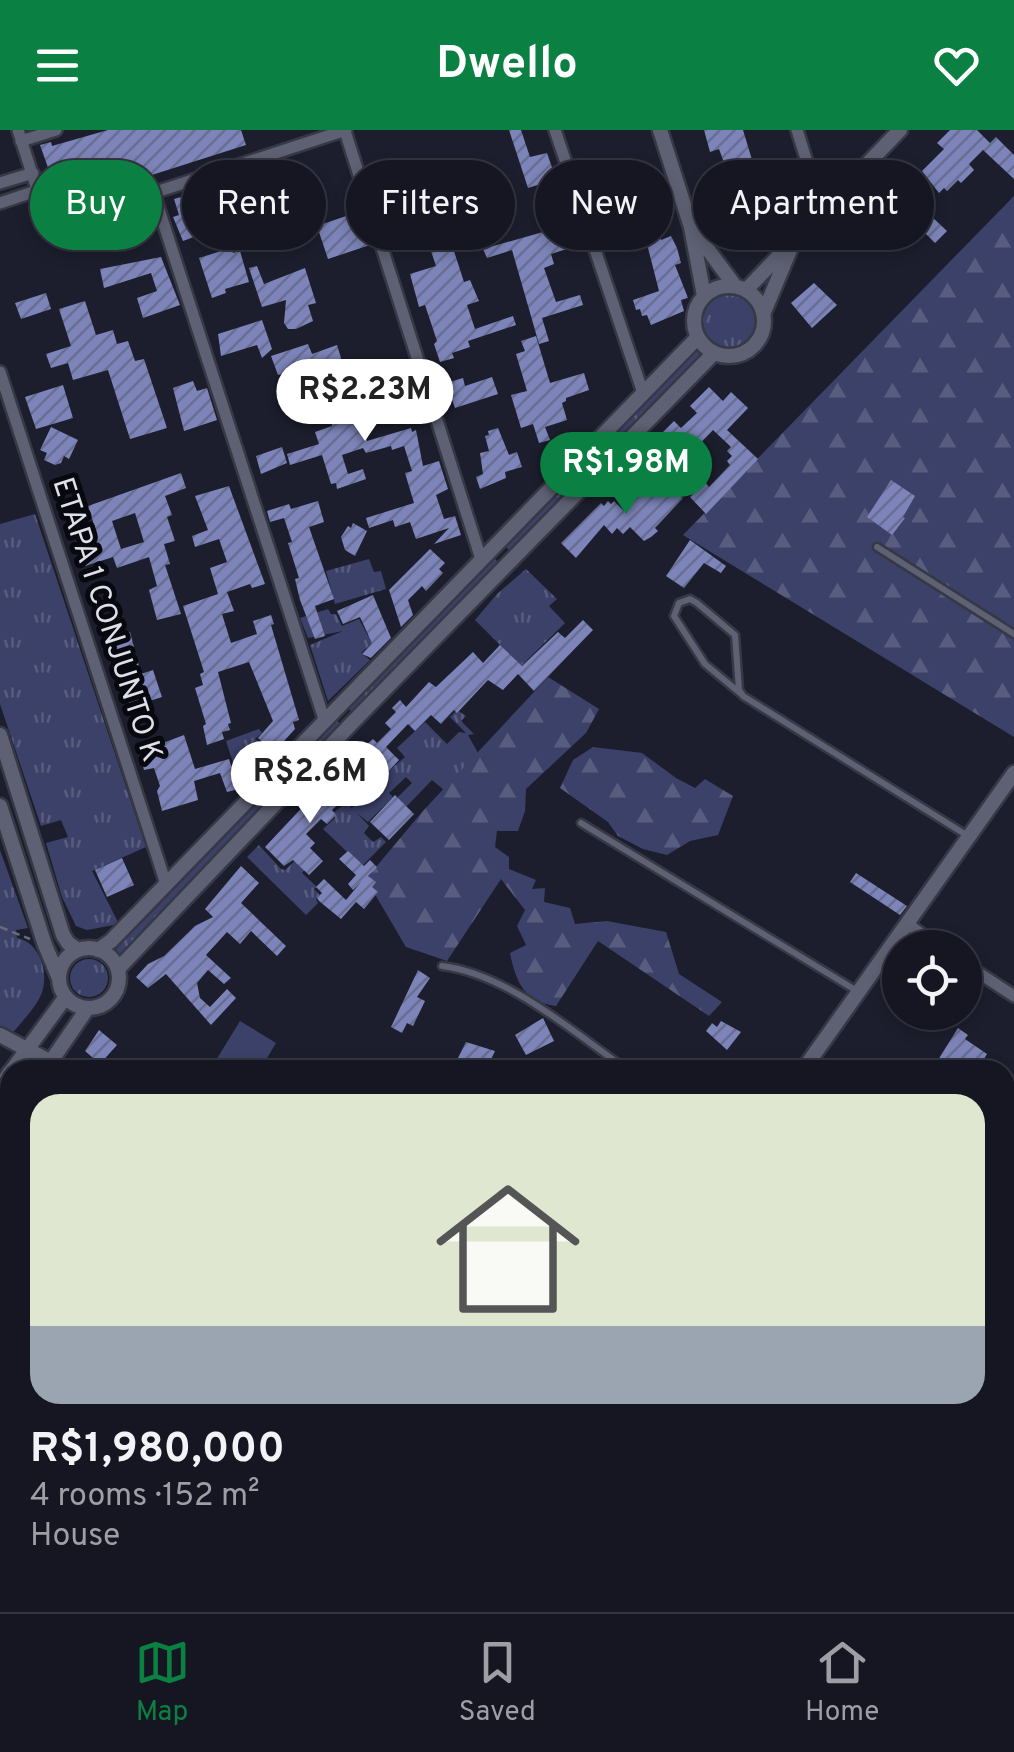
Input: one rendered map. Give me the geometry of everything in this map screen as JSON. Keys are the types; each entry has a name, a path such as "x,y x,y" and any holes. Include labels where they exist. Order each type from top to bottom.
{"street":[{"path":"30,166 20,136 56,130"},
{"path":"162,191 346,130 481,559"},
{"path":"555,130 643,393"},
{"path":"660,130 691,227 704,296"},
{"path":"796,130 806,160"},
{"path":"871,160 900,130"},
{"path":"0,183 30,173"},
{"path":"0,203 30,193"},
{"path":"162,219 325,722"},
{"path":"691,227 740,288 757,299 764,312"},
{"path":"785,250 740,288 724,286 704,296 694,316 698,337 714,353 736,356 747,352 762,334 764,312 790,250"},
{"path":"98,950 698,337"},
{"path":"118,969 714,353"},
{"name":"ETAPA 1 CONJUNTO K","path":"0,372 166,884"},
{"path":"494,546 510,561"},
{"path":"338,709 352,723"},
{"path":"0,735 64,935 78,950"},
{"path":"809,1060 1014,774"},
{"path":"0,806 65,998 87,1009"},
{"path":"908,925 915,930"},
{"path":"52,1060 87,1009 109,1001 119,981 114,960 98,950 78,950 68,956 58,976"},
{"path":"982,975 1014,996"},
{"path":"19,1060 65,998"},
{"path":"0,1035 41,1060"}],"lane":[{"path":"877,547 1014,634"},
{"path":"740,693 735,635 697,603 690,599 680,603 674,616 704,664 740,693 969,836"},
{"path":"580,824 858,992"},
{"path":"442,966 471,970 502,986 613,1060"}],"path":[{"path":"0,927 45,945"}],"green space":[{"path":"1014,196 1014,737 683,535"},
{"path":"730,293 750,301 758,321 750,341 730,349 710,341 702,321 710,301"},
{"path":"696,350 702,356 511,552 506,547"},
{"path":"35,514 146,847 92,871 119,924 87,930 76,926 62,897 46,843 68,837 61,820 41,826 0,704 0,524"},
{"path":"494,558 500,564 354,714 348,708"},
{"path":"369,559 374,572 381,571 386,589 335,604 326,571"},
{"path":"526,569 557,599 549,606 565,623 521,666 475,620"},
{"path":"328,609 342,626 359,619 368,636 383,633 361,653 370,660 328,701 310,645 343,631 308,638 300,618"},
{"path":"548,677 599,709 586,733 526,789 525,811 518,831 497,831 495,847 509,857 509,869 536,880 532,889 545,888 544,902 570,908 575,924 607,921 666,932 679,974 722,1002 709,1016 598,941 556,1006 536,1000 523,989 510,953 526,945 517,926 525,910 501,879 447,961 406,947 366,879 422,812"},
{"path":"457,710 466,716 461,721 474,734 468,735 478,753 444,790 432,780 405,808 396,799 412,783 406,777 368,822 357,813 369,826 364,833 373,842 381,837 386,842 362,866 323,829 335,818 333,813 346,803 352,808 360,799 340,779 331,787 323,777 346,754 377,781 405,757 397,748 425,722 447,744 459,732 466,733 450,717"},
{"path":"337,721 343,727 118,957 113,952"},
{"path":"259,729 262,733 255,739 274,757 242,790 226,741"},
{"path":"593,747 642,753 695,788 705,779 733,796 718,835 690,841 667,855 643,849 618,836 608,822 560,788 573,760"},
{"path":"259,845 281,869 297,859 307,867 302,873 320,895 306,915 247,857"},
{"path":"0,850 28,928 16,930 17,938 36,950 44,973 38,1001 11,1035 0,1030"},
{"path":"89,959 102,965 108,978 102,991 89,997 76,991 70,978 76,965"},
{"path":"240,1021 276,1043 266,1060 216,1060"}],"building":[{"path":"108,130 241,130 246,145 199,160 182,160 182,165 162,172 162,160 45,160 40,145 51,142 52,146"},
{"path":"509,130 521,130 530,157 547,153 549,160 535,160 535,186 528,188"},
{"path":"704,130 743,130 752,160 723,160 719,149 710,152"},
{"path":"950,130 977,130 990,143 996,137 1014,155 1014,179 983,150 969,164 974,170 961,183 958,180 939,193 934,187 933,160 944,149 937,143"},
{"path":"182,197 182,239 173,217 179,215 174,199"},
{"path":"346,216 346,250 355,250 328,259 326,223"},
{"path":"934,219 947,231 934,242"},
{"path":"535,234 535,250 564,250 551,254 554,264 544,268 556,302 580,295 583,305 542,318 549,341 539,344 512,250 515,240"},
{"path":"673,240 681,263 675,265 688,298 681,300 684,311 651,325 647,315 636,310 633,300 659,291 649,250 673,250"},
{"path":"225,250 240,251 249,282 225,289 226,293 212,298 199,258"},
{"path":"431,250 454,250 464,282 470,280 479,301 467,305 475,329 513,316 516,325 468,341 470,347 440,362 425,305 419,307 410,274 436,266"},
{"path":"483,250 512,250 487,258"},
{"path":"161,257 180,305 143,318 137,298 157,291 151,273 104,288 100,269"},
{"path":"257,266 264,284 305,268 316,303 308,305 313,321 288,329 284,323 286,300 262,307 249,268"},
{"path":"814,283 837,305 812,328 791,303"},
{"path":"46,293 51,309 21,319 15,303"},
{"path":"85,301 96,335 113,330 117,344 128,341 135,361 144,359 167,428 130,439 108,370 73,380 68,363 51,368 46,354 71,346 59,309"},
{"path":"262,320 272,349 262,358 257,345 221,356 218,334"},
{"path":"536,336 550,383 584,373 589,390 566,398 562,403 567,420 545,427 550,440 539,443 533,424 521,428 511,395 527,391 516,354 525,351 521,341"},
{"path":"308,344 312,354 337,345 345,371 337,373 343,391 366,384 372,400 355,406 367,441 411,428 412,432 416,430 423,466 439,461 448,489 436,495 444,519 455,516 461,535 434,544 449,528 416,539 410,522 395,527 393,520 369,528 366,518 414,503 405,473 412,471 404,446 366,453 363,448 342,455 348,474 363,469 366,479 337,489 336,483 331,484 322,455 290,465 287,454 319,444 315,432 332,426 320,375 287,386 271,356"},
{"path":"492,377 498,394 455,408 446,383 463,378 465,386"},
{"path":"193,381 197,391 207,388 217,420 184,431 173,388"},
{"path":"63,385 73,418 36,429 25,397"},
{"path":"709,387 723,401 731,392 748,408 727,430 758,459 706,514 690,497 705,482 709,487 730,465 727,461 732,456 727,451 731,447 713,430 683,461 662,433 674,421 681,428 697,413 690,406"},
{"path":"51,427 78,440 69,459 64,456 55,465 44,460 47,453 40,450"},
{"path":"498,428 509,455 517,452 522,467 505,472 506,478 480,489 476,477 483,474 480,453 489,451 485,436"},
{"path":"282,447 287,463 261,474 256,456"},
{"path":"181,473 186,488 165,496 175,541 164,544 170,564 165,565 181,614 157,620 149,590 157,586 149,557 117,568 113,557 85,566 75,538 96,531 88,506","holes":["135,513 144,542 121,549 112,521"]},
{"path":"652,478 683,498 651,537 644,541 630,527 623,534 617,528 612,534 604,525 576,558 561,543 601,503 604,506 614,501 624,511"},
{"path":"891,480 915,496 892,535 867,517"},
{"path":"229,486 265,584 252,588 250,584 227,592 234,611 222,614 231,643 257,634 253,621 271,615 299,720 293,722 295,729 274,752 258,738 273,721 249,662 218,672 231,723 230,730 222,732 224,739 207,745 203,726 206,724 195,688 203,685 200,674 204,672 183,606 218,594 210,568 227,562 219,539 195,547 192,536 208,530 195,496"},
{"path":"318,501 324,522 309,527 334,599 315,606 325,636 315,639 300,600 295,579 299,578 288,543 292,542 284,518 270,522 267,511"},
{"path":"353,523 367,531 355,556 345,550 341,537"},
{"path":"690,540 726,566 721,573 704,563 684,588 666,576"},
{"path":"430,549 445,563 439,569 443,573 426,591 422,586 408,600 413,615 401,627 389,590"},
{"path":"373,595 391,638 371,658 362,654 372,643 360,617 343,624 337,611"},
{"path":"583,620 593,630 534,691 518,674 503,690 488,680 441,724 431,715 415,731 408,724 386,747 399,760 384,776 355,755 373,739 377,743 391,729 385,723 396,712 392,708 400,700 406,707 429,682 436,687 473,652 483,663 500,645 522,666 558,632 565,638"},
{"path":"130,632 141,674 153,670 162,697 130,707 108,639"},
{"path":"184,735 195,769 229,759 239,789 227,792 220,773 194,781 198,800 162,811 154,768 144,770 139,752"},
{"path":"341,777 361,796 354,804 346,797 332,810 336,815 327,824 321,819 306,834 315,843 310,848 323,861 309,875 293,860 284,866 265,847 327,781 332,786"},
{"path":"395,795 414,814 389,840 370,822"},
{"path":"348,851 364,866 370,860 377,867 368,876 376,882 372,887 378,892 364,909 356,902 341,919 319,901 322,893 316,887 324,879 346,900 361,882 353,890 348,884 356,875 339,859"},
{"path":"122,858 134,885 107,897 95,870"},
{"path":"241,866 259,883 241,903 286,946 277,956 251,931 240,944 227,932 206,955 231,978 224,984 208,970 197,983 200,998 210,1007 227,989 236,998 211,1025 166,974 148,988 136,977 195,926 213,917 205,909"},
{"path":"856,873 907,906 900,915 850,882"},
{"path":"418,970 430,978 417,997 425,1001 413,1026 407,1023 402,1033 391,1027"},
{"path":"543,1018 554,1041 526,1055 515,1035"},
{"path":"721,1021 741,1032 727,1050 706,1031 712,1023 717,1027"},
{"path":"99,1030 117,1045 104,1060 95,1060 85,1051"},
{"path":"957,1030 961,1030 968,1035 965,1039 987,1054 983,1060 938,1060"},
{"path":"466,1042 495,1051 491,1060 457,1060"}]}
